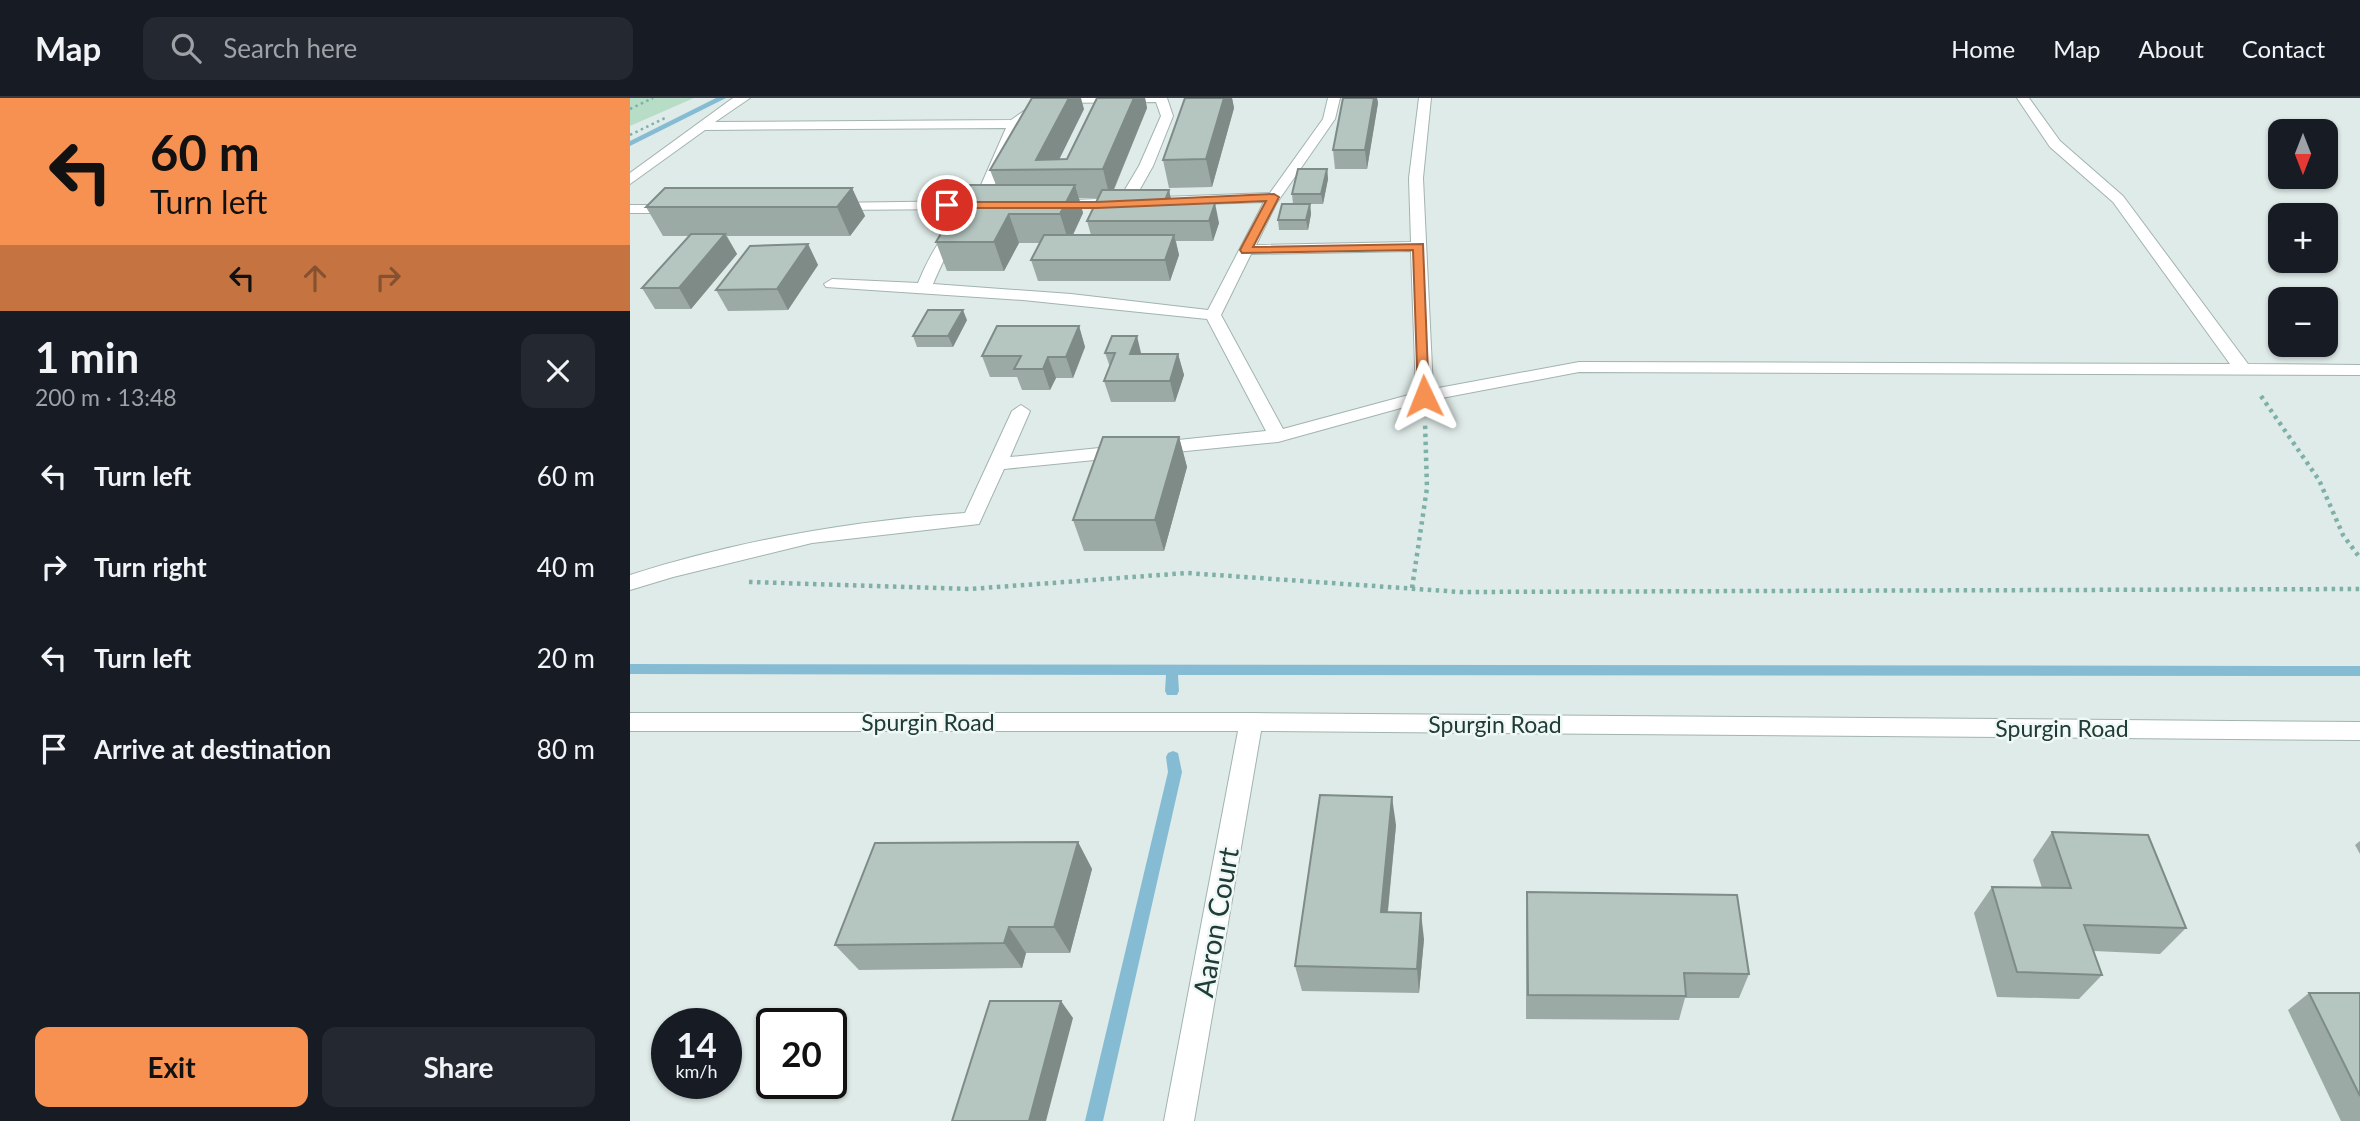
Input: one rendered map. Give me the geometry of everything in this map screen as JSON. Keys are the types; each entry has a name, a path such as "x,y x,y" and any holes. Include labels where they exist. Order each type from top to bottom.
{"street":[{"path":"630,180 701,126 744,98"},
{"path":"924,287 933,265 957,226 979,205 1014,124 1050,99 1161,98 1167,116 1146,166 1124,204"},
{"path":"1213,315 1274,197 1329,119 1334,98"},
{"path":"1424,396 1416,178 1425,98"},
{"path":"2023,98 2055,145 2118,199 2243,370"},
{"path":"701,126 1014,124"},
{"path":"1031,205 1274,197"},
{"path":"810,207 1005,205"},
{"path":"630,209 686,209"},
{"path":"1246,250 1419,246"},
{"path":"832,284 924,287 1121,302 1213,315"},
{"path":"1213,315 1278,436"},
{"path":"997,464 1278,436 1424,396 1580,367 2360,370"},
{"path":"630,583 670,570 812,537 891,525 972,519 1021,411"},
{"name":"Spurgin Road","path":"630,722 1251,722 2360,730"},
{"name":"Aaron Court","path":"1179,1121 1251,722"}],"path":[{"path":"630,109 653,98"},
{"path":"2243,370 2319,480 2343,535 2360,558"},
{"path":"1412,588 1427,488 1424,396"},
{"path":"739,582 970,589 1187,573 1460,592 2360,589"}],"green space":[{"path":"630,98 694,98 630,126"}],"building":[{"path":"1032,98 1069,98 1036,160 1067,159 1097,98 1134,98 1103,169 990,170"},
{"path":"1185,98 1224,98 1206,159 1163,160"},
{"path":"1343,98 1374,98 1365,150 1333,150"},
{"path":"1298,169 1327,169 1321,194 1292,194"},
{"path":"970,185 1075,185 1060,214 1009,214 994,242 936,242"},
{"path":"665,188 852,188 837,207 646,207"},
{"path":"1102,190 1169,190 1164,203 1215,203 1209,221 1087,221"},
{"path":"1282,204 1310,204 1306,220 1278,220"},
{"path":"691,234 725,234 679,288 642,288"},
{"path":"1044,235 1174,235 1165,260 1031,260"},
{"path":"808,244 777,289 716,290 750,246"},
{"path":"928,310 963,310 948,336 913,336"},
{"path":"997,326 1079,326 1066,357 1048,357 1043,369 1014,369 1021,356 982,356"},
{"path":"1112,336 1137,336 1130,354 1178,354 1170,381 1104,381 1115,353 1105,353"},
{"path":"1103,437 1179,437 1155,520 1073,520"},
{"path":"1320,795 1392,797 1381,912 1421,913 1417,969 1295,966"},
{"path":"2052,832 2148,835 2186,928 2084,925 2102,975 2017,972 1992,887 2071,888"},
{"path":"1078,842 1054,927 1009,927 1004,943 835,945 875,843"},
{"path":"1527,892 1737,895 1749,974 1684,973 1686,996 1528,995"},
{"path":"2309,993 2360,993 2360,1096"},
{"path":"990,1001 1061,1001 1029,1121 952,1121"}],"waterway":[{"path":"630,144 722,98"},
{"path":"630,669 2360,671"},
{"path":"1172,670 1172,691"},
{"path":"1094,1121 1175,772 1173,757"}],"route":[{"path":"947,205 1097,205 1274,197 1246,250 1419,246 1424,396"}]}
